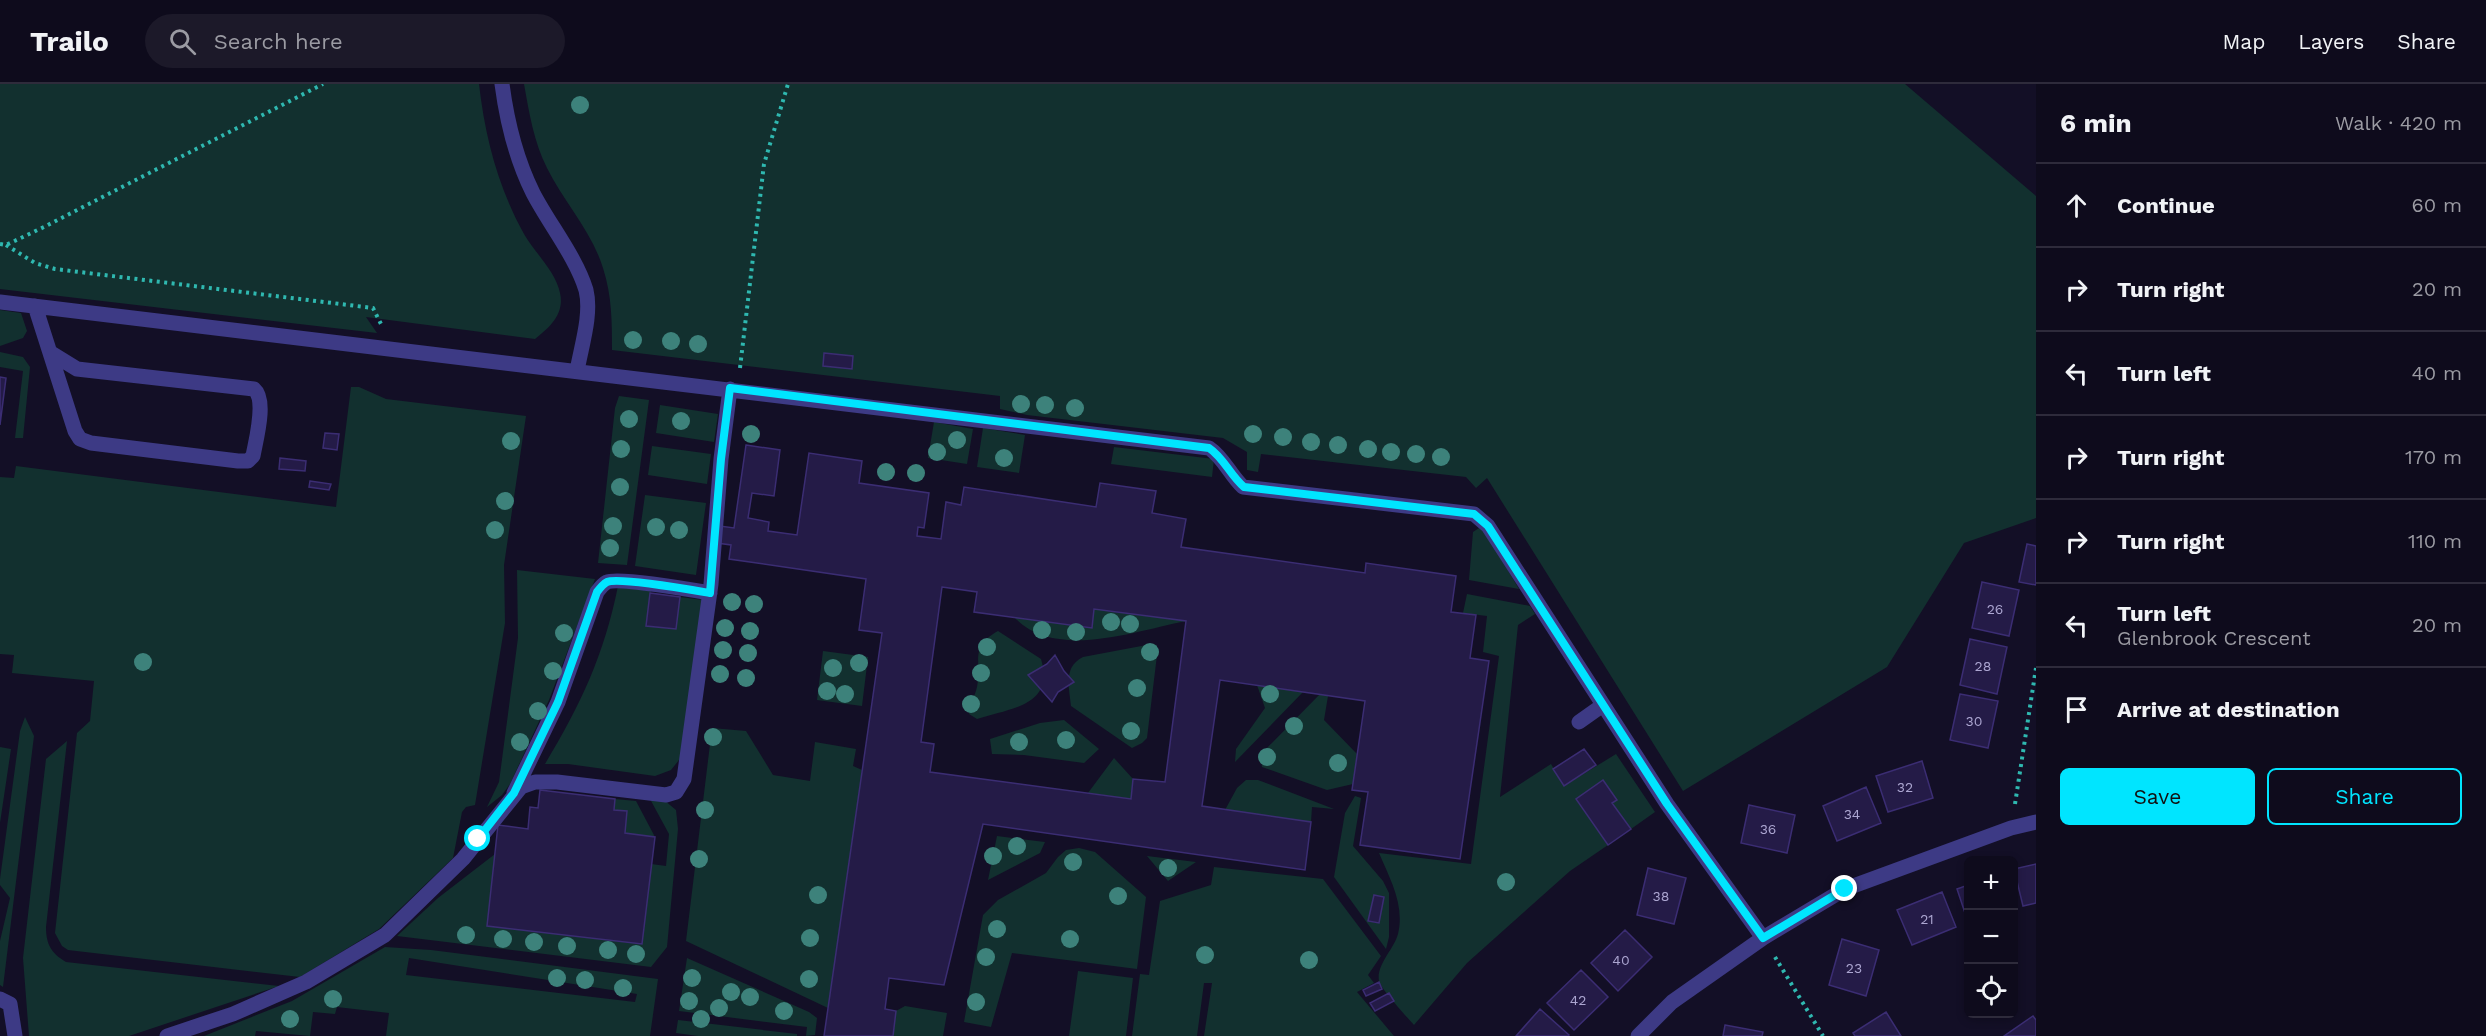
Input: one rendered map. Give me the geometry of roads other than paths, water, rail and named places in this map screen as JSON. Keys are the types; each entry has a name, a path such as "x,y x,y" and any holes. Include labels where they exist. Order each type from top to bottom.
{"street":[{"path":"502,84 507,117 522,168 534,194 578,271 586,291 587,311 577,371"},
{"path":"0,302 1209,448 1221,456 1233,477 1244,487 1474,514 1488,526 1667,804 1763,938"},
{"path":"35,306 75,431 85,442 238,461 248,461 253,456 261,402 259,393 254,389 77,369 51,353"},
{"path":"514,793 535,782 557,782 666,795 676,792 684,779 710,593 721,459 734,389"},
{"path":"167,1036 233,1014 306,982 385,935 463,859 514,793 558,702 597,592 603,585 609,581 626,582 710,593"},
{"path":"1579,722 1603,705"},
{"path":"1638,1036 1672,1002 1763,938 1845,889 2011,828 2036,822"},
{"path":"0,999 10,1004 15,1036"}]}
